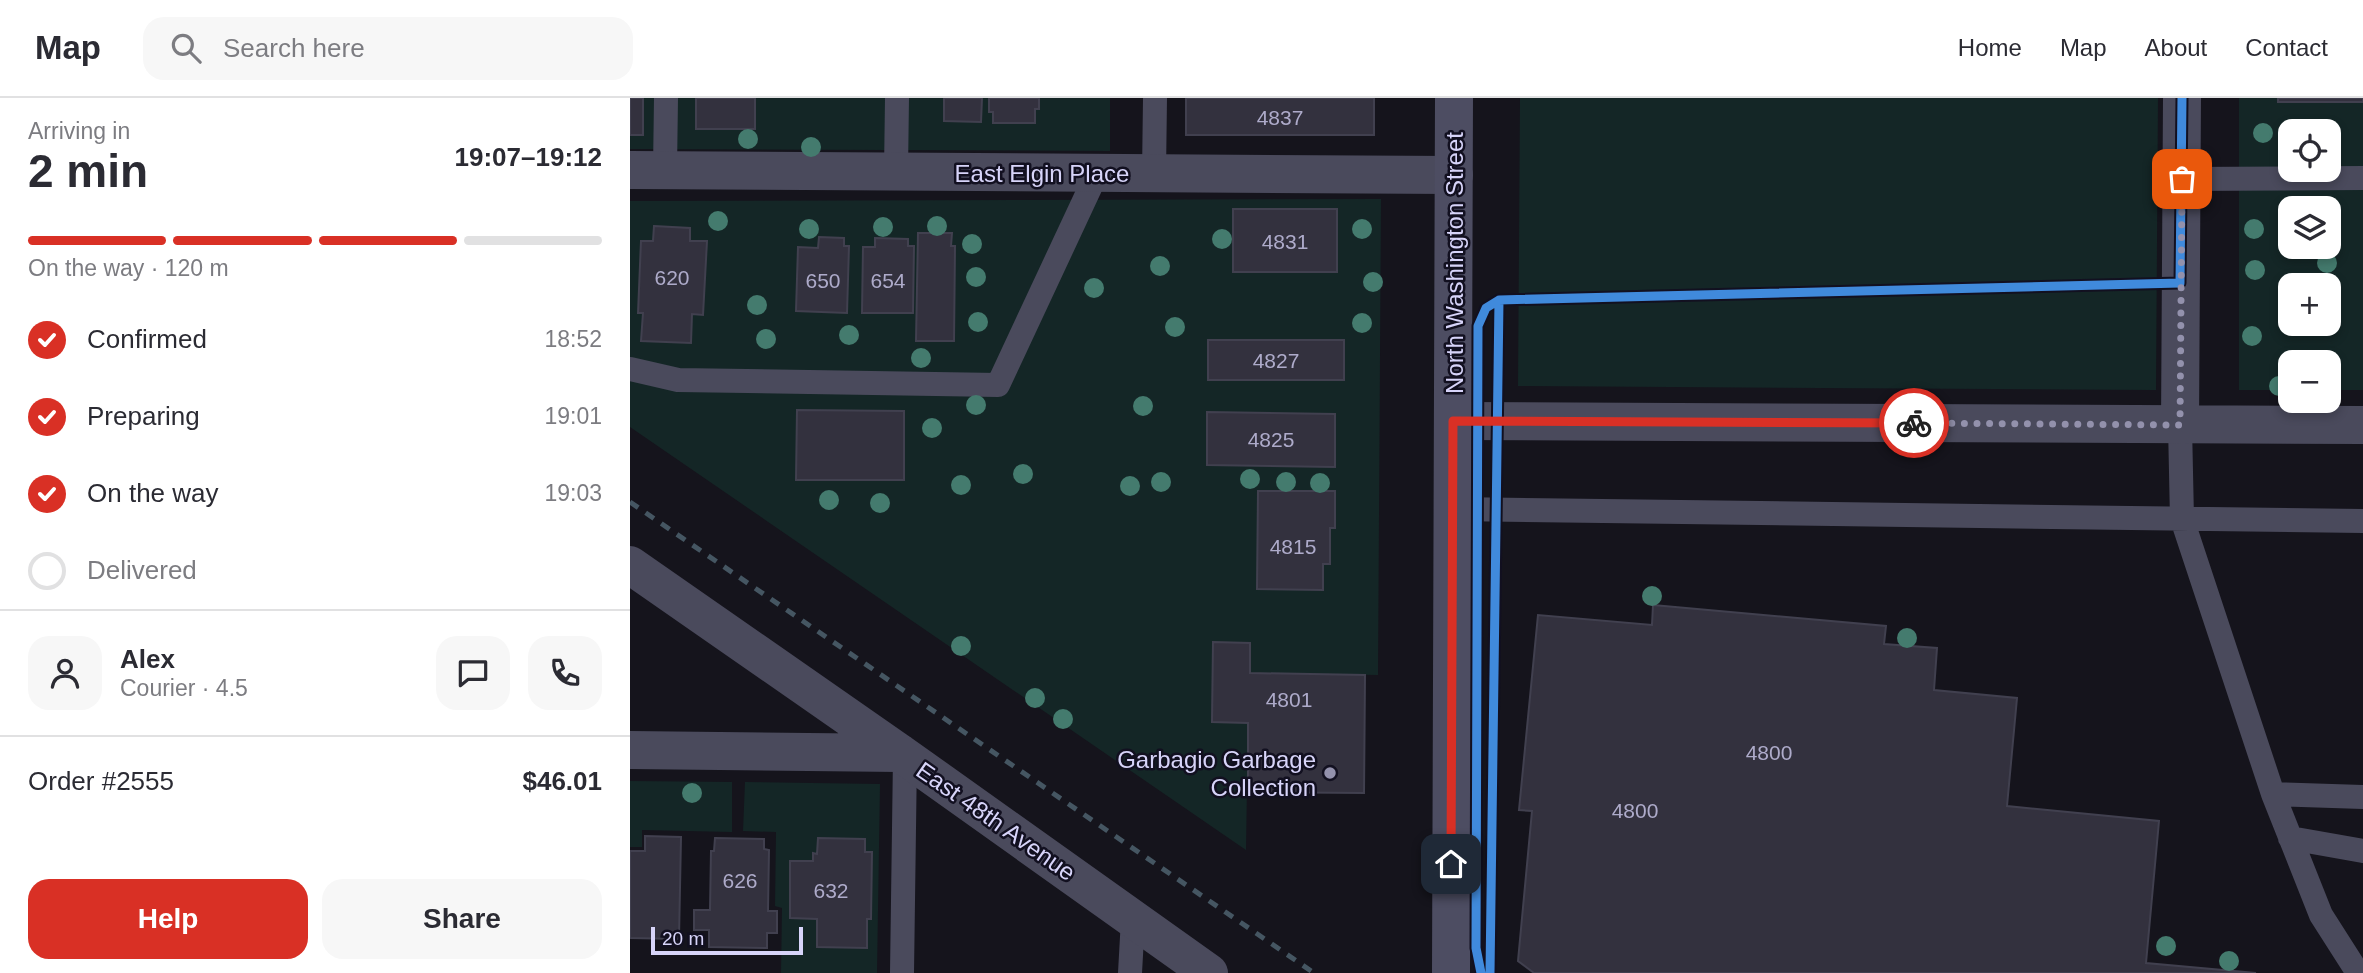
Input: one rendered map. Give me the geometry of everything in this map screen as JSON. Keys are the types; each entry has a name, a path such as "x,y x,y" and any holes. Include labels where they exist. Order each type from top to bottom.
{"main road":[{"name":"North Washington Street","path":"1451,973 1454,98"}],"street":[{"path":"2180,425 2182,98"},
{"name":"East Elgin Place","path":"647,170 1454,175"},
{"path":"1453,421 2363,425"},
{"path":"630,565 903,755"},
{"name":"East 48th Avenue","path":"630,750 903,755 1209,973"}],"lane":[{"path":"647,170 666,98"},
{"path":"896,172 897,98"},
{"path":"1154,174 1155,98"},
{"path":"630,369 678,380 998,385 1097,173"},
{"path":"2182,179 2363,178"},
{"path":"2180,425 2182,519 2290,838 2321,915 2358,973"},
{"path":"1453,509 2363,521"},
{"path":"902,973 903,755"},
{"path":"2273,794 2363,797"},
{"path":"2290,838 2363,851"},
{"path":"1130,973 1133,919"}],"shaded area":[{"path":"630,98 1110,98 1110,151 630,149"},
{"path":"1520,98 2158,98 2156,390 1518,386"},
{"path":"2239,98 2363,98 2363,390 2341,390 2341,350 2278,350 2278,390 2239,390"},
{"path":"1381,199 1378,675 1250,673 1250,643 1213,642 1212,722 1248,723 1246,850 630,427 630,201"},
{"path":"630,781 732,782 732,832 642,830 642,847 630,847"},
{"path":"745,782 880,784 877,973 781,973 782,908 775,906 776,832 743,831"}],"building":[{"path":"630,98 643,98 643,135 630,135"},
{"path":"696,98 755,98 755,129 696,129"},
{"path":"944,98 982,98 981,122 944,121"},
{"path":"989,98 1039,98 1039,109 1035,109 1035,123 993,123 993,112 989,112"},
{"path":"1186,98 1374,98 1374,135 1186,135"},
{"path":"2278,98 2363,98 2363,102 2278,102"},
{"path":"1233,209 1337,209 1337,272 1233,272"},
{"path":"654,226 690,228 690,241 707,241 703,315 692,314 691,343 641,341 643,313 638,313 641,241 653,241"},
{"path":"918,233 952,233 951,246 955,246 954,341 916,341"},
{"path":"819,237 844,238 844,246 849,246 847,313 796,311 798,247 818,248"},
{"path":"875,238 908,239 908,246 914,246 913,313 862,313 863,247 875,247"},
{"path":"1208,340 1344,340 1344,380 1208,380"},
{"path":"797,410 904,411 904,480 796,480"},
{"path":"1207,412 1335,414 1335,467 1207,465"},
{"path":"1258,491 1335,491 1335,528 1330,528 1330,564 1323,564 1323,590 1257,589"},
{"path":"1653,605 1886,626 1884,644 1937,648 1934,690 2017,698 2007,806 2159,821 2146,963 2256,973 1534,973 1518,961 1532,811 1519,810 1538,615 1652,625"},
{"path":"1213,642 1250,643 1250,673 1365,675 1364,793 1248,792 1248,723 1212,722"},
{"path":"645,836 681,837 679,939 630,938 630,851 645,851"},
{"path":"715,838 764,839 764,849 769,850 768,911 777,911 777,933 767,933 767,948 709,947 709,930 694,930 694,910 710,910 711,851 714,851"},
{"path":"818,838 865,839 865,852 872,852 871,919 867,919 867,948 817,947 817,919 790,918 790,861 813,861 813,853 817,854"}],"railway":[{"path":"630,502 1314,973"}],"cycle path":[{"path":"1481,973 1476,948 1478,326 1486,308 1499,300 2180,283 2182,98"},
{"path":"1490,973 1499,300"}],"way so far":[{"path":"1914,423 2180,425 2182,179"}],"place":[{"name":"Garbagio Garbage Collection","path":"1330,773"}],"route":[{"path":"1451,864 1453,421 1914,423"}]}
